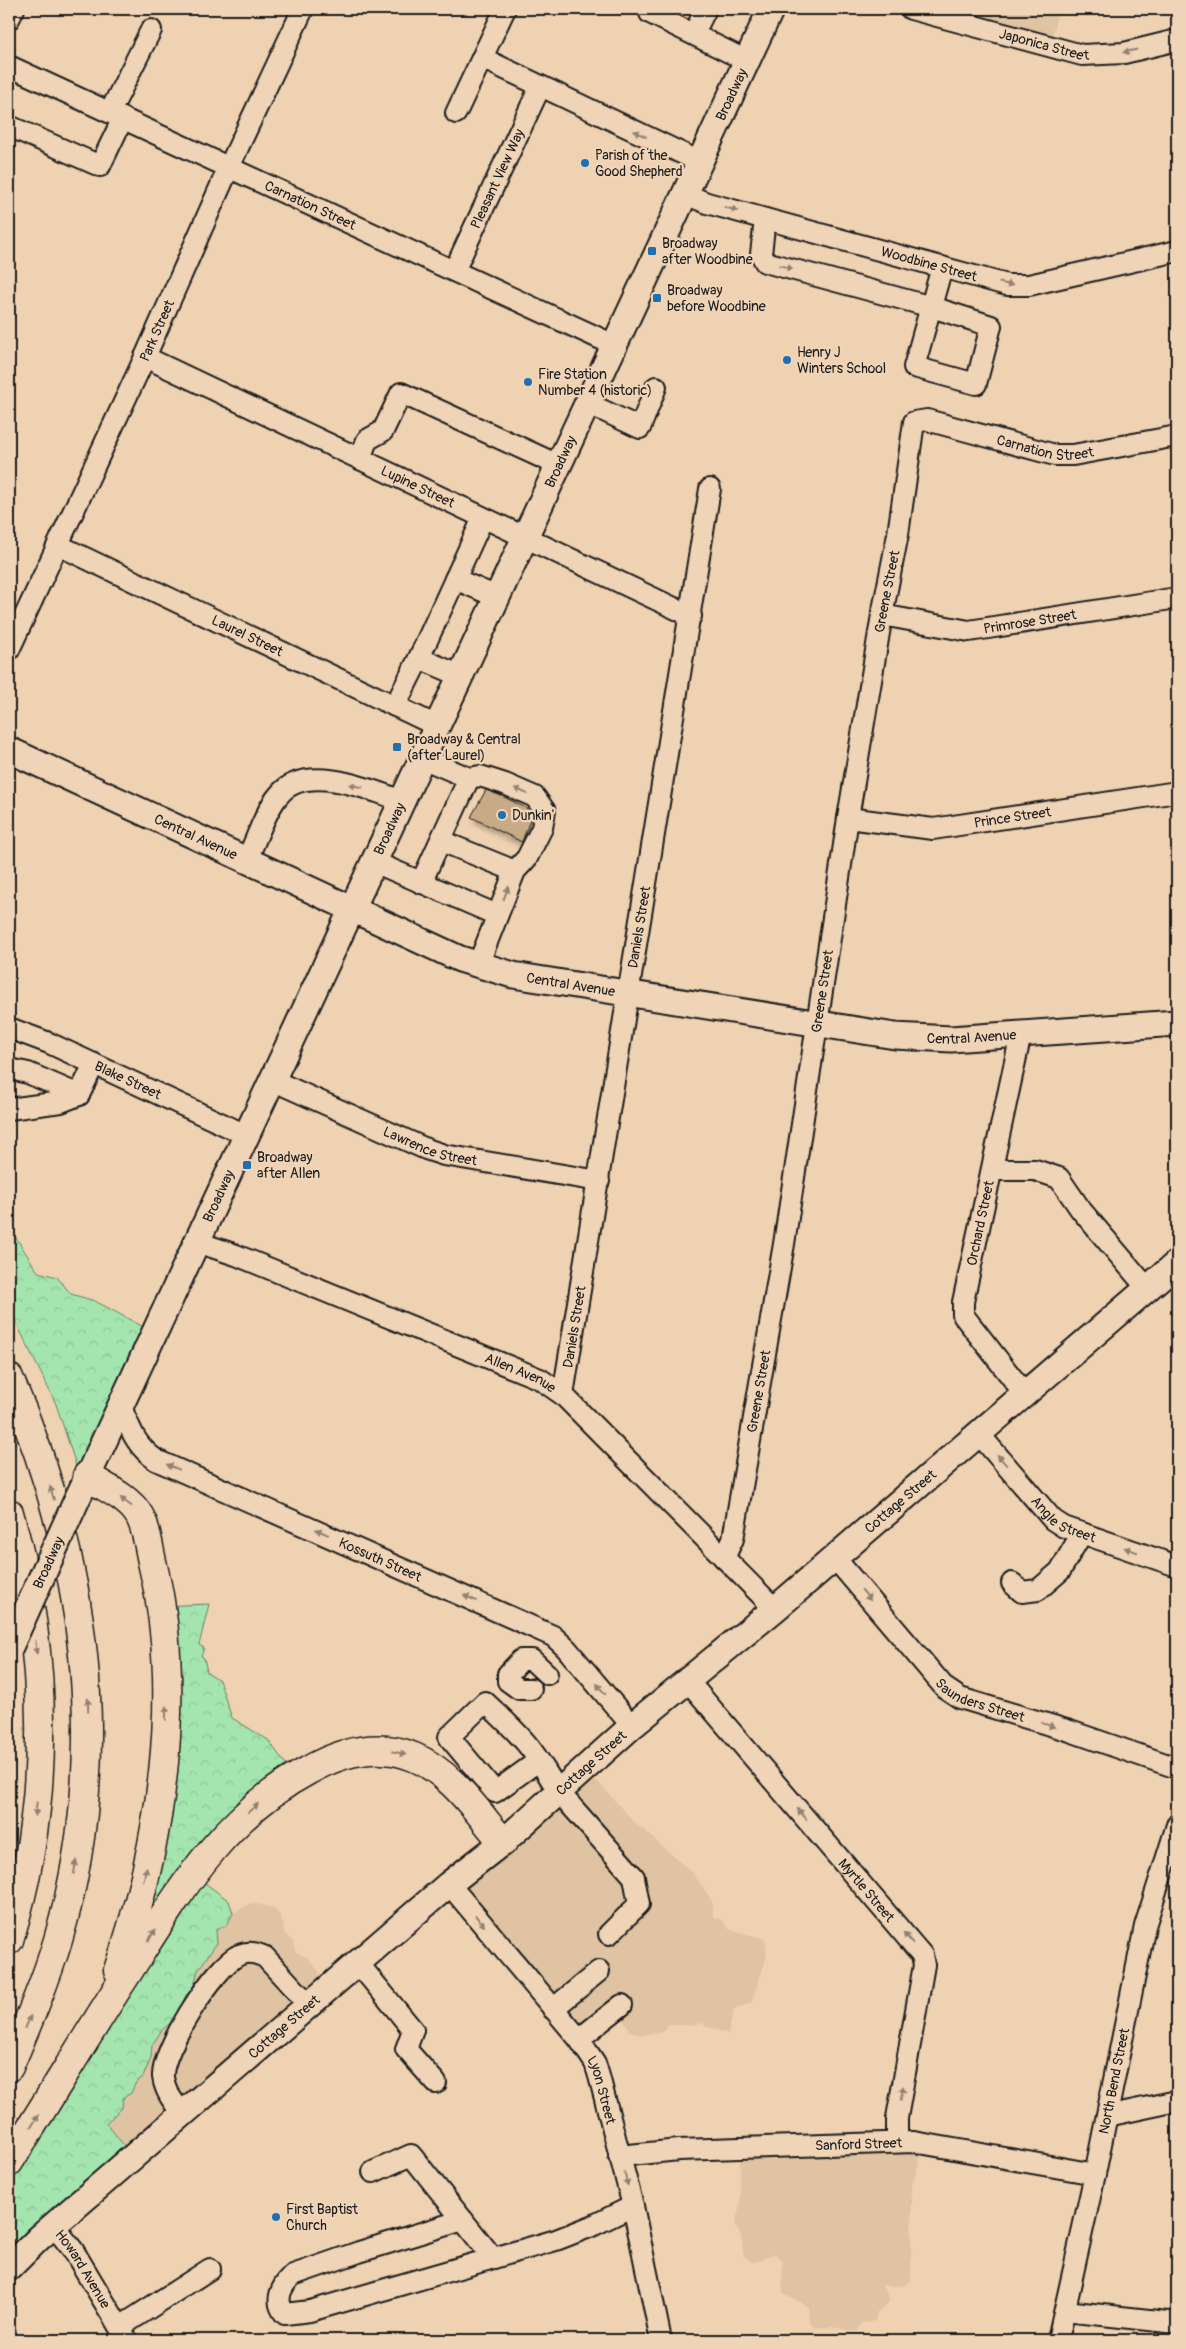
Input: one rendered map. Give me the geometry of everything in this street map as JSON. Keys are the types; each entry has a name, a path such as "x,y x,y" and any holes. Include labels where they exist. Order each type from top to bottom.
{"highway":[{"path":"9,1378 44,1467 70,1563 78,1602 85,1664 88,1732 83,1808 74,1873 67,1906 48,1971 9,2067"},
{"path":"83,1487 126,1501 140,1517 158,1594 166,1691 163,1768 150,1852 131,1929 98,2020"},
{"path":"9,1513 32,1613 39,1675 40,1732 40,1770 33,1835 20,1899 9,1940"},
{"path":"9,2162 192,1874 217,1842 241,1818 266,1797 296,1777 331,1758 347,1753 371,1750 393,1751 413,1757 434,1768 450,1781 504,1842"}],"main road":[{"name":"Broadway","path":"9,1649 246,1135 771,9"},
{"name":"Central Avenue","path":"9,750 351,910 478,965 513,975 816,1024 923,1039 1177,1023"},
{"name":"Cottage Street","path":"9,2268 54,2226 449,1884 504,1842 632,1726 774,1609 1177,1262"}],"street":[{"path":"9,19 14,9"},
{"name":"Park Street","path":"9,650 303,9"},
{"path":"456,113 505,9"},
{"path":"649,9 650,12 747,61"},
{"path":"694,33 706,9"},
{"name":"Japonica Street","path":"911,9 1082,55 1124,53 1177,40"},
{"path":"9,126 100,166 117,115 151,30"},
{"path":"482,58 700,162"},
{"name":"Carnation Street","path":"9,66 614,345"},
{"name":"Pleasant View Way","path":"454,271 540,87"},
{"name":"Woodbine Street","path":"685,194 707,203 1007,285 1029,286 1177,251"},
{"path":"765,219 760,254 765,262 932,307 942,267"},
{"name":"Lupine Street","path":"145,357 691,616"},
{"path":"587,403 640,428 656,387"},
{"path":"360,459 368,440 383,431 401,393 558,465"},
{"name":"Carnation Street","path":"914,422 927,420 1054,455 1072,455 1177,436"},
{"name":"Greene Street","path":"724,1558 733,1540 784,1244 848,818 882,615 898,534 914,422"},
{"name":"Daniels Street","path":"563,1395 691,616 710,489"},
{"path":"395,706 483,518"},
{"name":"Laurel Street","path":"58,545 438,726"},
{"path":"455,579 497,597"},
{"name":"Primrose Street","path":"882,615 969,631 1177,598"},
{"path":"419,658 461,676"},
{"path":"422,758 469,778 480,776 505,784 535,797 545,811 542,828 527,858 515,871 478,965"},
{"path":"421,882 469,778"},
{"path":"246,861 278,795 292,782 318,780 342,782 363,787 402,801"},
{"name":"Prince Street","path":"848,818 933,829 1177,792"},
{"path":"441,841 515,871"},
{"path":"374,862 497,915"},
{"name":"Blake Street","path":"9,1028 49,1043 246,1135"},
{"name":"Orchard Street","path":"1021,1034 963,1302 963,1315 1024,1393"},
{"path":"9,1109 62,1102 79,1095 94,1064"},
{"path":"9,1069 28,1073 79,1095"},
{"name":"Lawrence Street","path":"272,1080 426,1149 463,1158 599,1181"},
{"path":"992,1170 1035,1170 1059,1178 1081,1210 1147,1288"},
{"name":"Allen Avenue","path":"197,1242 236,1255 540,1379 563,1395 774,1609"},
{"name":"Kossuth Street","path":"121,1407 133,1436 142,1450 156,1460 544,1631 560,1642 571,1653 632,1726"},
{"name":"Angle Street","path":"979,1434 1053,1520 1064,1527 1177,1566"},
{"path":"1012,1583 1022,1592 1038,1590 1060,1571 1082,1533"},
{"name":"Saunders Street","path":"834,1557 945,1688 960,1698 1070,1731 1177,1768"},
{"path":"540,1680 571,1653"},
{"name":"Myrtle Street","path":"688,1681 922,1955 924,1965 897,2118 897,2142"},
{"path":"538,1761 495,1792 449,1737 485,1702 527,1744 559,1792 634,1877 639,1904 609,1934"},
{"name":"North Bend Street","path":"1058,2340 1096,2174 1145,1926 1177,1825"},
{"name":"Lyon Street","path":"449,1884 579,2039 594,2063 633,2206 661,2340"},
{"path":"183,2114 170,2098 165,2087 163,2075 165,2065 177,2036 194,2006 227,1962 248,1953 257,1953 265,1957 309,2005"},
{"path":"358,1963 413,2030 406,2049 436,2083"},
{"path":"553,2009 598,1971"},
{"path":"579,2039 622,2005"},
{"path":"1107,2116 1177,2101"},
{"name":"Sanford Street","path":"619,2156 679,2150 897,2142 930,2145 1096,2174"},
{"path":"373,2172 411,2155 493,2258"},
{"path":"464,2220 360,2252 293,2276 284,2283 279,2297 279,2307 285,2314 310,2311 576,2233 633,2206"},
{"name":"Howard Avenue","path":"54,2226 73,2250 124,2334"},
{"path":"124,2334 210,2269"},
{"path":"1065,2311 1177,2323"}],"shaded area":[{"path":"890,9 1058,9 1058,11 1049,51 1035,49"},
{"path":"591,1774 633,1821 692,1872 712,1901 713,1916 721,1919 729,1929 765,1939 767,1956 751,2003 734,2009 728,2034 699,2023 693,2026 668,2024 664,2031 644,2035 638,2034 630,2031 616,2005 608,2001 572,2029 456,1891"},
{"path":"251,1903 275,1908 283,1922 284,1933 293,1942 296,1952 308,1958 336,1992 138,2163 106,2124 122,2108 123,2097 131,2093 136,2082 143,2077 151,2058 152,2045 162,2030 176,2018 186,1995 193,1989 198,1970 217,1943 216,1930 227,1925 233,1913"},
{"path":"890,2146 922,2153 912,2186 911,2280 903,2286 881,2285 888,2295 889,2302 877,2312 875,2321 862,2323 856,2332 832,2327 816,2328 810,2323 809,2307 783,2293 782,2260 775,2253 759,2261 752,2262 744,2256 741,2236 735,2224 740,2204 740,2158"}],"green space":[{"path":"9,1227 38,1272 57,1277 71,1294 95,1301 153,1332 80,1487 75,1462 56,1404 9,1308"},
{"path":"209,1604 199,1645 204,1648 201,1656 204,1658 207,1672 219,1680 232,1718 268,1740 296,1778 201,1880 229,1901 233,1913 227,1925 216,1930 217,1943 198,1970 193,1989 186,1995 176,2018 162,2030 152,2045 151,2058 143,2077 136,2082 131,2093 123,2098 122,2108 106,2123 138,2163 9,2275 9,2184 129,1996 146,1932 159,1606"}],"building":[{"name":"Dunkin'","path":"486,790 530,810 532,814 522,842 471,817"}],"place":[{"name":"Parish of the Good Shepherd","path":"585,163"},
{"name":"Broadway after Woodbine","path":"652,251"},
{"name":"Broadway before Woodbine","path":"657,298"},
{"name":"Henry J Winters School","path":"787,360"},
{"name":"Fire Station Number 4 (historic)","path":"528,382"},
{"name":"Broadway & Central (after Laurel)","path":"397,747"},
{"name":"Dunkin'","path":"502,815"},
{"name":"Broadway after Allen","path":"247,1165"},
{"name":"First Baptist Church","path":"276,2217"}]}
